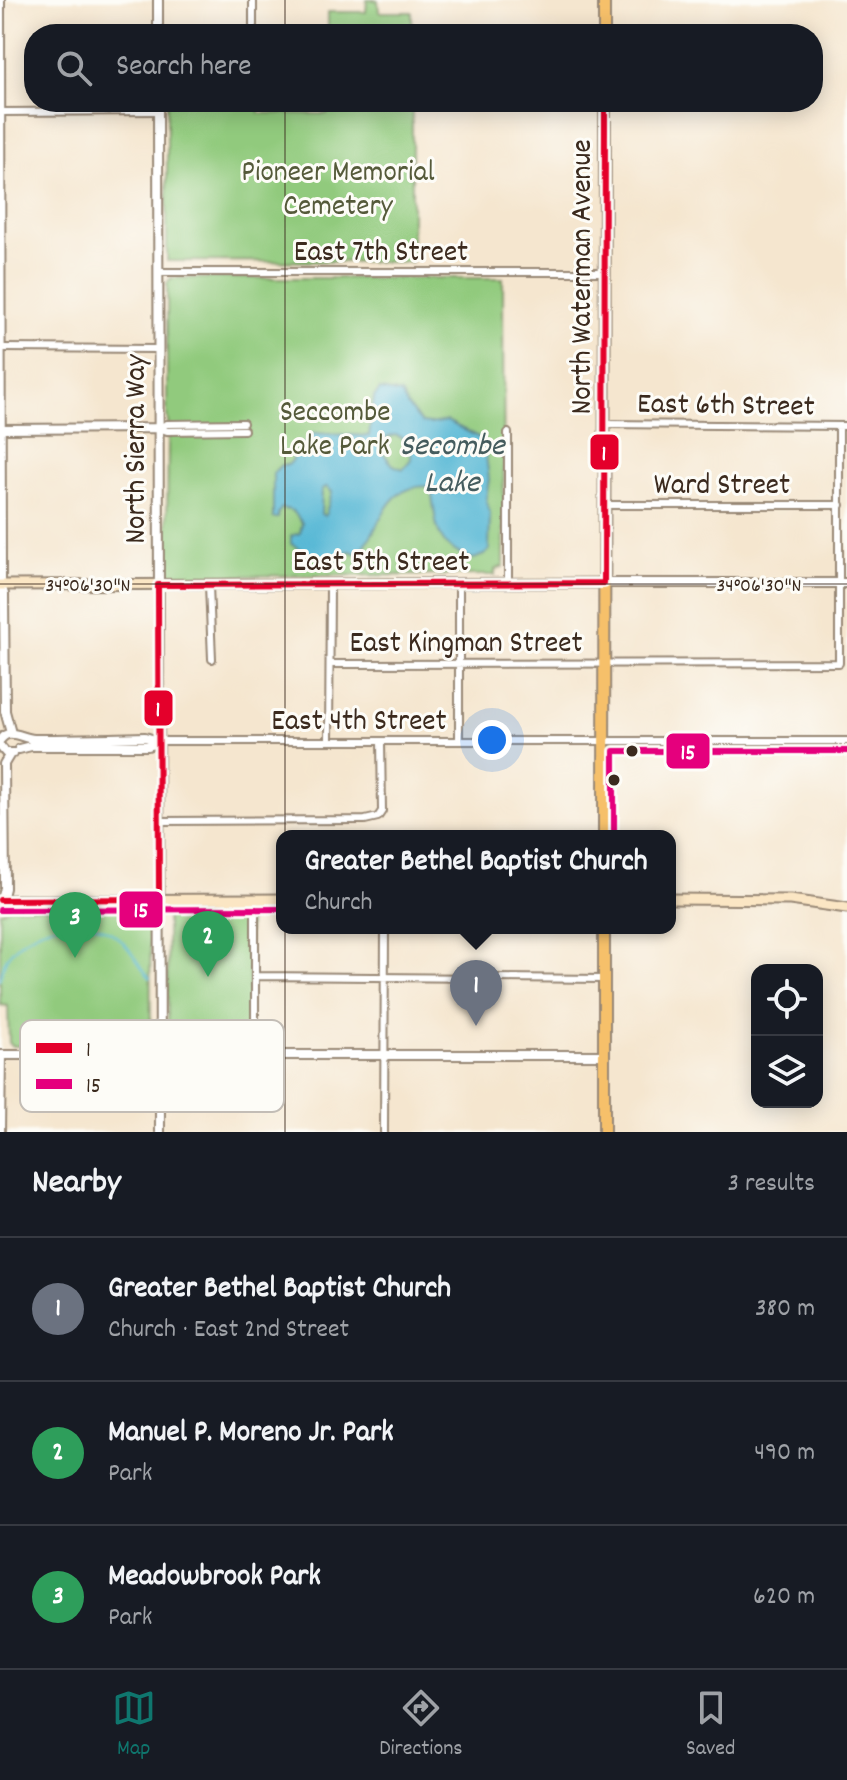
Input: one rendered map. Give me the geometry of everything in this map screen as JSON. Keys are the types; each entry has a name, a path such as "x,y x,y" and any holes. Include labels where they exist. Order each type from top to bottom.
{"main road":[{"path":"604,0 604,24"},
{"name":"North Waterman Avenue","path":"604,830 605,112"},
{"name":"East 5th Street","path":"0,586 604,583"},
{"path":"1,898 276,899"},
{"path":"676,899 790,900 847,908"},
{"path":"604,934 604,1132"}],"street":[{"path":"0,0 0,586 4,594 5,711 5,888 1,898"},
{"path":"158,0 158,24"},
{"path":"253,0 253,24"},
{"path":"0,112 24,111"},
{"name":"North Sierra Way","path":"158,112 159,1020"},
{"name":"East 7th Street","path":"158,272 604,272"},
{"path":"1,348 158,349"},
{"name":"East 6th Street","path":"604,424 843,426"},
{"path":"604,583 843,583 840,505 843,426"},
{"path":"1,429 158,428 167,431 244,427"},
{"path":"508,433 508,584"},
{"name":"Ward Street","path":"604,505 840,505"},
{"name":"East Kingman Street","path":"330,664 839,663 843,583"},
{"path":"459,584 459,741"},
{"path":"209,585 212,659"},
{"path":"329,741 330,585"},
{"path":"0,725 5,744"},
{"path":"5,744 145,737 158,741"},
{"path":"5,744 19,749 31,746 148,746 158,741"},
{"name":"East 4th Street","path":"158,741 847,741"},
{"path":"159,821 370,820 382,811 381,741"},
{"path":"255,899 255,1020"},
{"path":"384,1132 385,934"},
{"path":"256,976 604,979"},
{"path":"1,1055 1,1132"},
{"path":"284,1056 604,1055"},
{"name":"North Sierra Way","path":"160,1112 160,1132"}],"green space":[{"path":"367,0 378,0 379,12 412,12 412,24 328,24 328,12 366,12"},
{"name":"Pioneer Memorial Cemetery","path":"167,112 412,112 412,262 167,261"},
{"name":"Seccombe Lake Park","path":"171,278 503,278 504,566 495,570 495,575 170,576 167,531 170,436 167,416 167,283"},
{"path":"171,906 246,906 249,909 249,1020 168,1020 167,912"},
{"path":"11,907 150,908 151,1020 20,1020 20,1046 12,1046 9,1043 8,1006 0,1005 0,912"}],"water":[{"name":"Secombe Lake","path":"380,390 401,394 422,423 447,421 484,440 489,479 486,499 490,513 489,550 486,554 474,559 451,549 444,542 427,486 402,492 394,498 357,554 345,552 340,561 324,561 291,544 291,536 300,533 302,523 293,511 282,508 278,518 273,518 273,473 281,465 288,465 314,433 369,436 374,397","holes":["401,437 411,451 411,459 403,469 393,465 383,453 386,438","327,487 332,492 325,516 321,514 322,489"]}],"waterway":[{"path":"0,979 6,958 17,946 41,930 69,923 97,926 110,932 128,947 150,978"}],"transit line":[{"name":"1","path":"0,900 159,899 158,585 604,583 605,112"},
{"name":"15","path":"614,830 614,751 847,751"},
{"name":"15","path":"0,910 276,909"}],"place":[{"name":"Meadowbrook Park","path":"75,958"},
{"name":"Manuel P. Moreno Jr. Park","path":"208,977"},
{"name":"Greater Bethel Baptist Church","path":"476,1026"}]}
